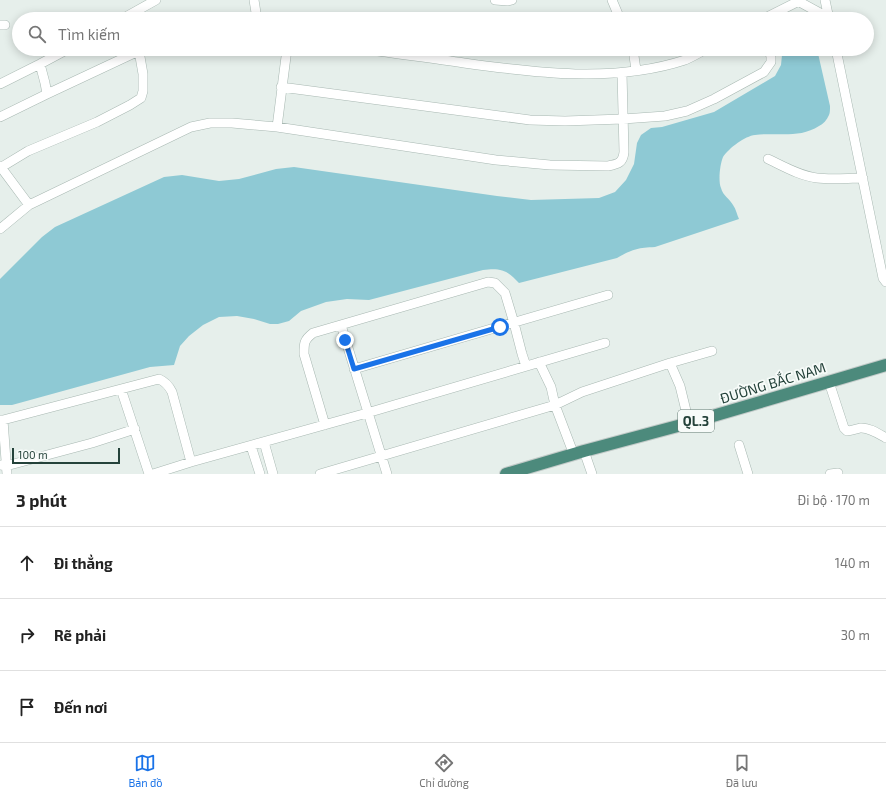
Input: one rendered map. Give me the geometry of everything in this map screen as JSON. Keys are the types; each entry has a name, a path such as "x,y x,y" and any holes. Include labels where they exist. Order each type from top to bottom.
{"highway":[{"name":"ĐƯỜNG BẮC NAM","path":"506,474 689,423 886,365"}],"street":[{"path":"135,12 156,0"},
{"path":"254,0 256,12"},
{"path":"495,0 512,0"},
{"path":"612,0 617,12"},
{"path":"825,0 828,12"},
{"path":"777,12 800,1 819,12"},
{"path":"0,84 55,56"},
{"path":"0,117 129,56"},
{"path":"29,205 0,167 28,151 97,122 141,98 143,91 142,56"},
{"path":"277,127 286,56"},
{"path":"415,56 522,71 575,74 622,73 654,68 692,56"},
{"path":"634,56 636,70"},
{"path":"281,88 530,120 565,121 623,119 665,116 688,110 714,99 764,72 771,62 770,56"},
{"path":"837,56 886,282"},
{"path":"40,64 47,94"},
{"path":"0,229 29,205 190,127 210,123 232,123 277,127 496,160 550,165 608,166 618,164 623,158 624,152 622,73"},
{"path":"768,159 804,175 816,178 863,178"},
{"path":"325,425 304,354 306,338 313,333 488,282 495,283 505,293 526,366"},
{"path":"354,369 608,296"},
{"path":"341,325 387,474"},
{"path":"153,474 605,343"},
{"path":"320,474 555,406 582,392 712,351"},
{"path":"539,362 551,388 555,406 579,453 592,474"},
{"path":"670,363 680,386 689,423"},
{"path":"135,429 4,468 1,420 159,379 165,382 172,392 191,462"},
{"path":"829,382 844,428 847,431 865,428 886,438"},
{"path":"121,388 149,474"},
{"path":"264,442 273,474"},
{"path":"251,446 260,474"},
{"path":"739,446 748,474"}],"water":[{"path":"782,56 819,56 830,106 830,113 823,123 811,130 796,134 755,135 738,143 729,150 723,157 721,164 720,185 723,193 732,203 739,219 655,247 635,250 617,258 519,283 511,275 503,271 495,269 483,270 369,300 347,299 326,302 301,311 289,321 278,324 270,324 237,316 219,317 203,325 189,336 180,346 174,365 150,367 12,405 0,405 0,279 42,237 55,227 164,177 182,175 219,181 239,179 276,169 294,167 531,200 599,198 615,192 626,180 634,164 637,143 641,135 651,128 662,127 714,112 775,76 781,65"}],"route":[{"path":"345,340 354,369 500,327"}]}
